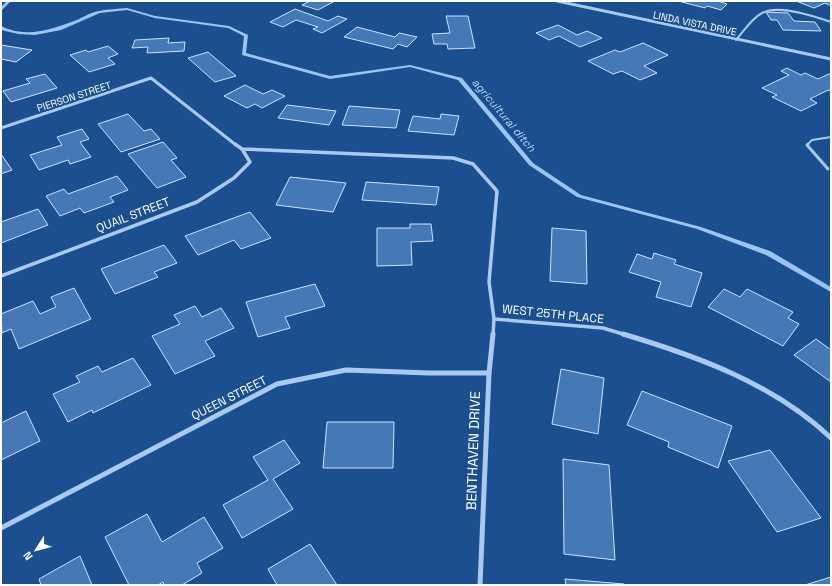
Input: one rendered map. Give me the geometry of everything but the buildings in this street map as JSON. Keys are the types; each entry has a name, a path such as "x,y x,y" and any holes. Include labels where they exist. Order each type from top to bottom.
{"street":[{"name":"LINDA VISTA DRIVE","path":"557,1 818,58 831,58"},
{"name":"PIERSON STREET","path":"1,128 73,106 151,78 242,149"},
{"name":"QUAIL STREET","path":"1,276 197,202 234,178 250,162 242,149"},
{"name":"WEST 25TH PLACE","path":"242,149 453,158 472,164 497,191 489,282 494,319 603,328 674,348 756,384 814,422 831,438"},
{"name":"BENTHAVEN DRIVE","path":"480,585 489,373 494,319"},
{"name":"QUEEN STREET","path":"1,528 277,384 346,370 429,373 489,373"}],"lane":[{"path":"736,40 755,19 765,11 781,10 794,12 831,22"},
{"path":"828,169 807,145 812,140 831,137"}],"waterway":[{"name":"agricultural ditch","path":"1,10 9,1"},
{"name":"agricultural ditch","path":"1,27 3,29 18,33 35,34 59,29 99,12 127,9 155,17 229,27 246,35 244,54 330,78 410,66 460,79 531,164 579,196 699,228 768,253 831,290"}]}
